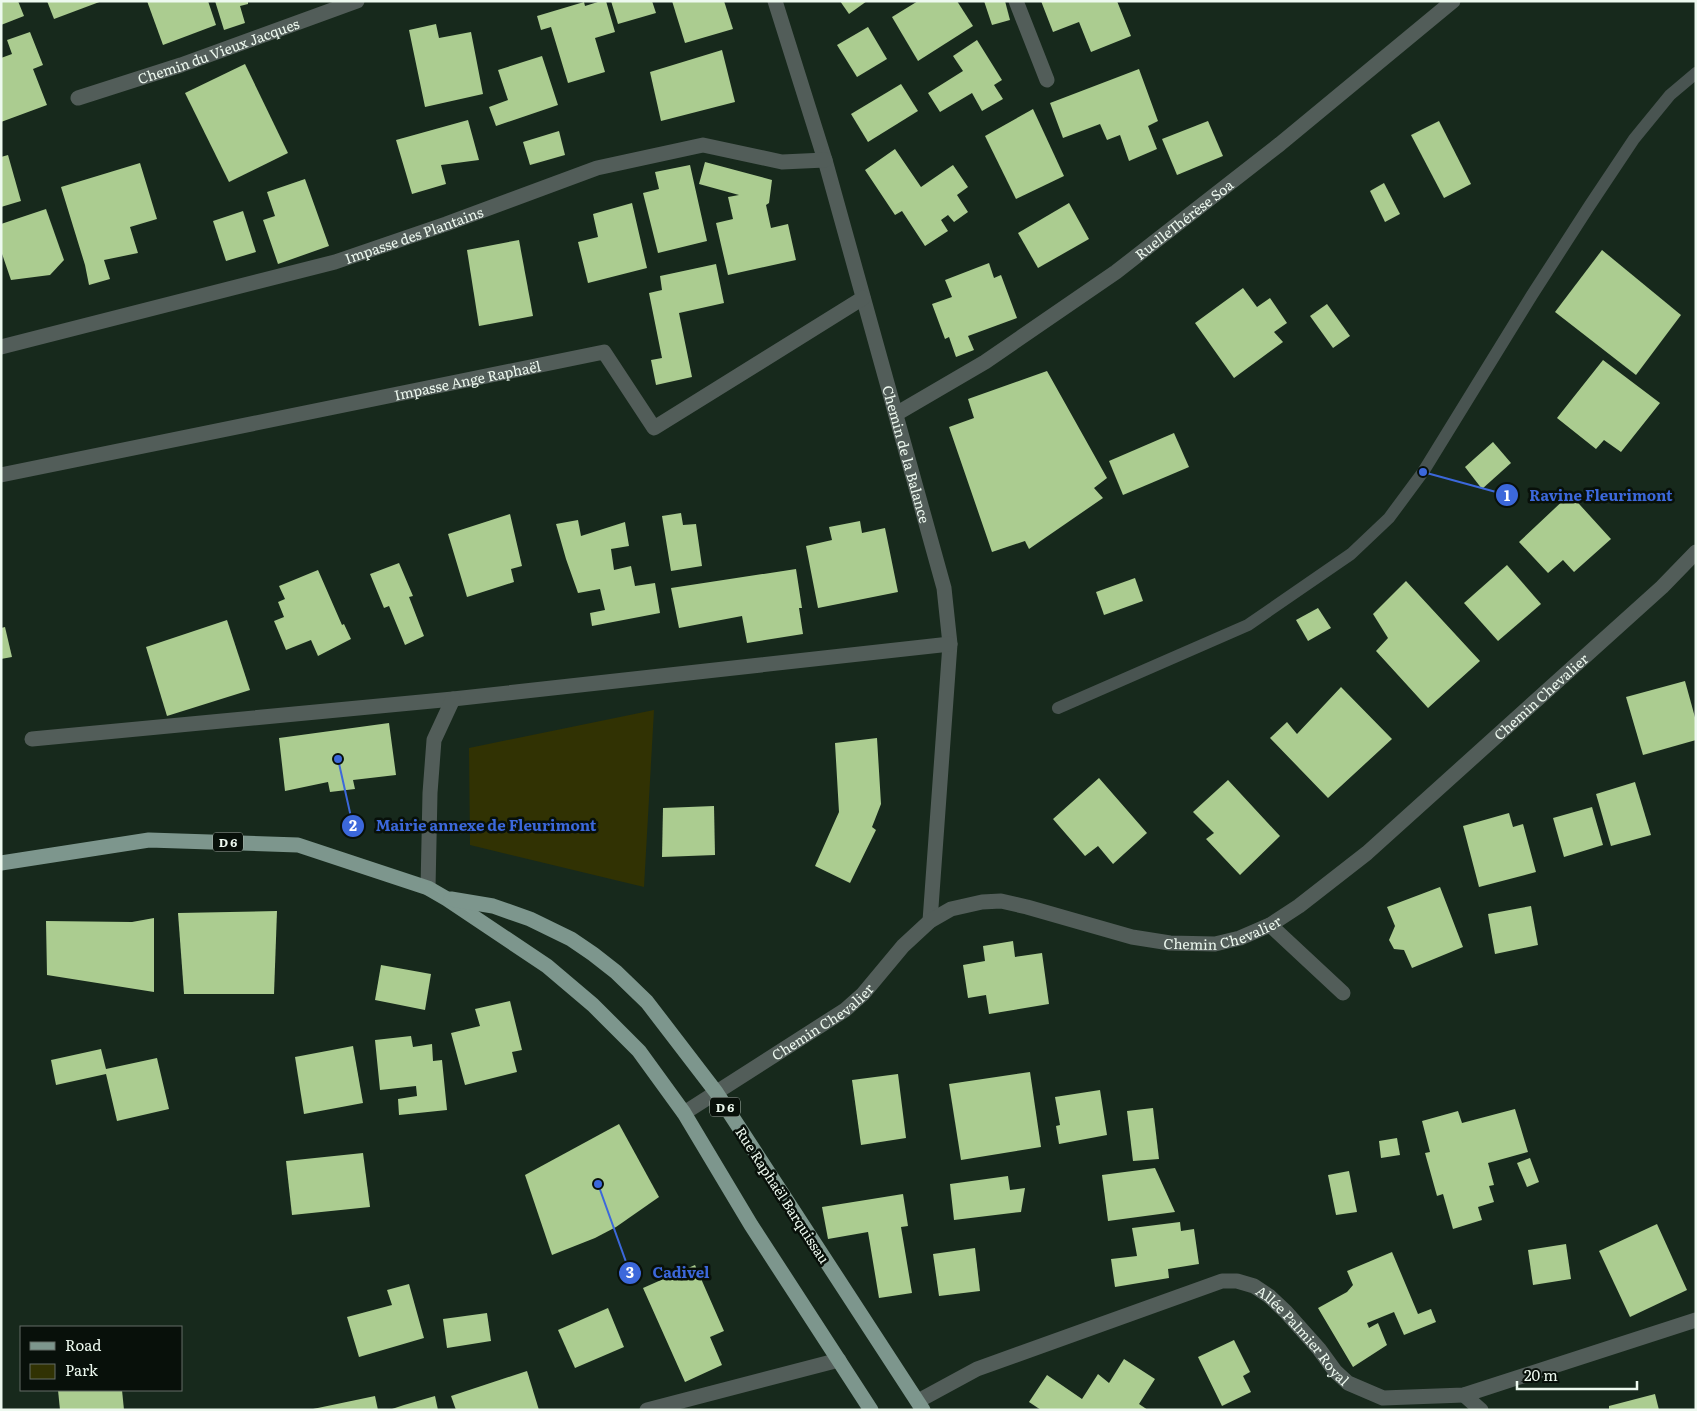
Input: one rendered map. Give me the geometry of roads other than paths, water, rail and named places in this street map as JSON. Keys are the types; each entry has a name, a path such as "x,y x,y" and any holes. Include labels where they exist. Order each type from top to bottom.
{"main road":[{"name":"Rue Raphaël Barquissau","path":"1,863 149,840 298,845 428,888 447,899 547,966 593,1005 639,1051 684,1113 751,1225 871,1410"},
{"name":"Rue Raphaël Barquissau","path":"447,899 493,906 530,919 570,939 616,972 647,1002 716,1092 920,1405"}],"street":[{"name":"Chemin du Vieux Jacques","path":"78,98 180,65 357,1"},
{"name":"Chemin de la Balance","path":"775,1 824,160 944,588 950,644 930,921"},
{"path":"1016,1 1047,80"},
{"name":"RuelleThérèse Soa","path":"896,414 985,362 1116,272 1280,144 1453,1"},
{"name":"Impasse des Plantains","path":"1,347 335,262 446,224 597,168 703,145 782,162 824,160"},
{"name":"Impasse Ange Raphaël","path":"1,475 604,352 654,428 863,298"},
{"name":"Chemin Chevalier","path":"684,1113 845,1010 863,994 903,946 930,921 951,909 982,902 1001,901 1132,937 1170,943 1215,944 1240,938 1270,924 1299,906 1367,853 1662,587 1696,552"},
{"path":"32,739 453,698 950,644"},
{"path":"428,888 430,793 434,740 453,698"},
{"path":"1270,924 1343,993"},
{"name":"Allée Palmier Royal","path":"920,1405 977,1369 1222,1281 1238,1281 1254,1286 1269,1296 1286,1312 1319,1349 1335,1371 1348,1383 1382,1398 1464,1395 1696,1320"},
{"path":"646,1410 839,1360"},
{"path":"1464,1395 1481,1410"}],"waterway":[{"path":"1058,708 1248,625 1351,554 1389,518 1423,472 1532,295 1634,139 1670,95 1696,73"}],"place":[{"name":"Ravine Fleurimont","path":"1423,472"},
{"name":"Mairie annexe de Fleurimont","path":"338,759"},
{"name":"Cadivel","path":"598,1184"}]}
